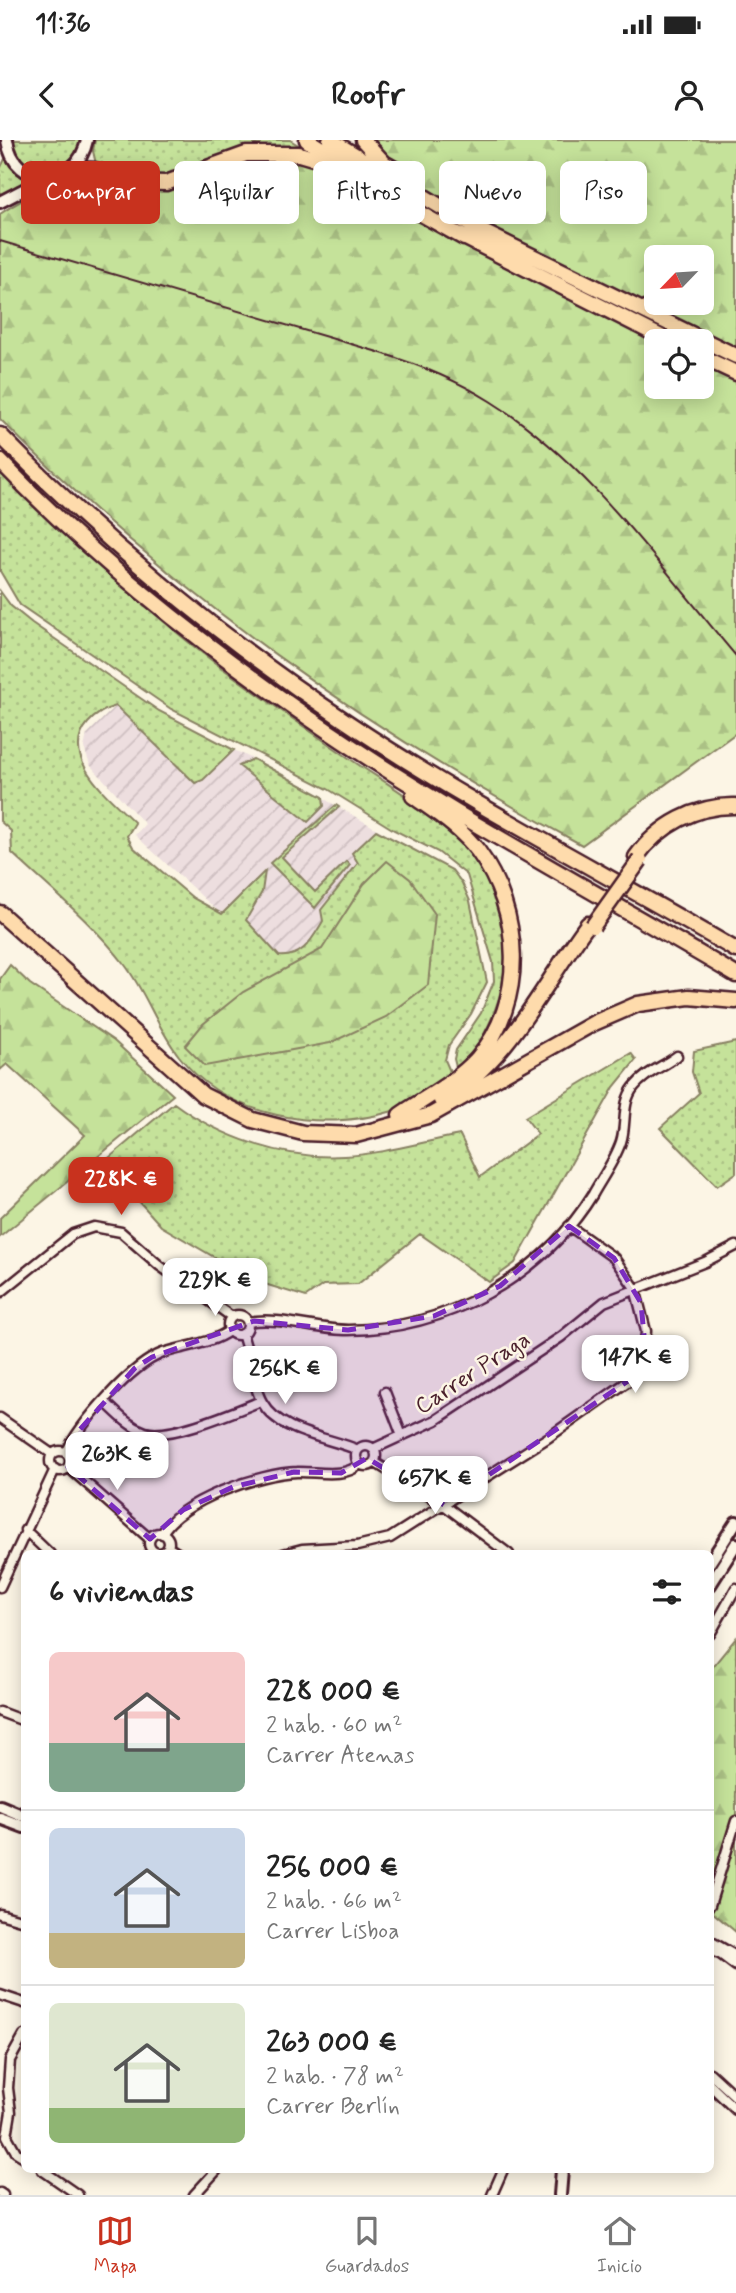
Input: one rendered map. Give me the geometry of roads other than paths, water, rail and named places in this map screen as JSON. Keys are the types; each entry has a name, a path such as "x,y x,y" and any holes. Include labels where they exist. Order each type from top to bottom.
{"highway":[{"path":"307,140 464,238"},
{"path":"330,140 443,209 569,276 736,356"},
{"path":"363,140 384,163 569,276"},
{"path":"160,183 188,176 246,154 299,154 341,170 464,238 645,329"},
{"path":"714,363 736,373"},
{"path":"0,435 151,575 293,685 447,785 736,950"},
{"path":"0,461 88,544 257,687 449,821 478,851 495,880 509,916 513,945 510,984 500,1020 482,1052 460,1075 400,1115"},
{"path":"173,616 308,718 412,785 736,975"},
{"path":"418,1118 469,1086 498,1059 638,858 660,838 684,822 708,813 736,808"},
{"path":"0,902 177,1068 221,1099 259,1116 307,1126 346,1128 417,1112 447,1097 485,1067 511,1036 591,925"},
{"path":"0,913 178,1076 203,1095 239,1115 283,1129 334,1136 384,1129 440,1111 619,1011 674,998 701,996 736,1001"},
{"path":"685,921 736,940"}],"main road":[{"path":"0,156 6,140"},
{"path":"6,140 14,160 21,167"},
{"path":"80,161 87,140"},
{"path":"0,202 21,191"},
{"path":"714,1556 736,1521"},
{"path":"714,1579 736,1544"},
{"path":"0,1806 21,1815"},
{"path":"0,1818 21,1826"},
{"path":"560,2195 562,2173"}],"street":[{"path":"248,1322 265,1320 348,1330 384,1328 434,1316 481,1298 536,1259 569,1226 592,1194 619,1147 625,1110 633,1088 650,1072 677,1056"},
{"path":"298,1550 357,1546 382,1541 549,1437 636,1375 644,1358 646,1332 635,1288 614,1258 569,1226"},
{"path":"0,1293 73,1234 83,1228 103,1227 121,1232 160,1266 232,1317"},
{"name":"Carrer Praga","path":"373,1449 436,1420 561,1337 604,1302 705,1262 736,1246"},
{"path":"230,1330 228,1323 232,1317 241,1315 248,1322"},
{"path":"242,1334 247,1330 248,1322"},
{"path":"66,1453 81,1427 144,1362 220,1336 230,1330 242,1334"},
{"path":"242,1334 261,1401 268,1410 289,1425 358,1450"},
{"path":"385,1392 402,1436"},
{"path":"105,1402 137,1429 161,1434 261,1401"},
{"path":"0,1418 52,1454"},
{"path":"150,1539 162,1534 177,1514 233,1487 294,1472 341,1473 360,1464 368,1466 374,1462 376,1456 373,1449 365,1445 358,1450 356,1457 360,1464"},
{"path":"59,1451 66,1453 69,1458 68,1467 62,1471 55,1469 50,1462 52,1454 59,1451"},
{"path":"374,1462 444,1504 504,1550"},
{"path":"68,1467 150,1539"},
{"path":"0,1587 55,1469"},
{"path":"26,1530 46,1550"},
{"path":"162,1534 169,1541 168,1548 172,1550"},
{"path":"150,1539 149,1547 152,1550"},
{"path":"714,1627 736,1588"},
{"path":"0,1712 21,1720"},
{"path":"714,1892 736,1821"},
{"path":"0,1914 21,1920"},
{"path":"714,1943 736,1956"},
{"path":"714,1952 736,1966"},
{"path":"0,1995 21,2002"},
{"path":"21,2040 10,2060 8,2088 11,2112 7,2136 16,2152 21,2155"},
{"path":"714,2077 736,2097"},
{"path":"714,2089 736,2110"},
{"path":"47,2173 78,2195"},
{"path":"194,2195 214,2173"},
{"path":"492,2195 502,2173"}],"tram line":[{"path":"0,241 393,357 436,373 477,393 526,426 591,486 622,519 736,656"}]}
